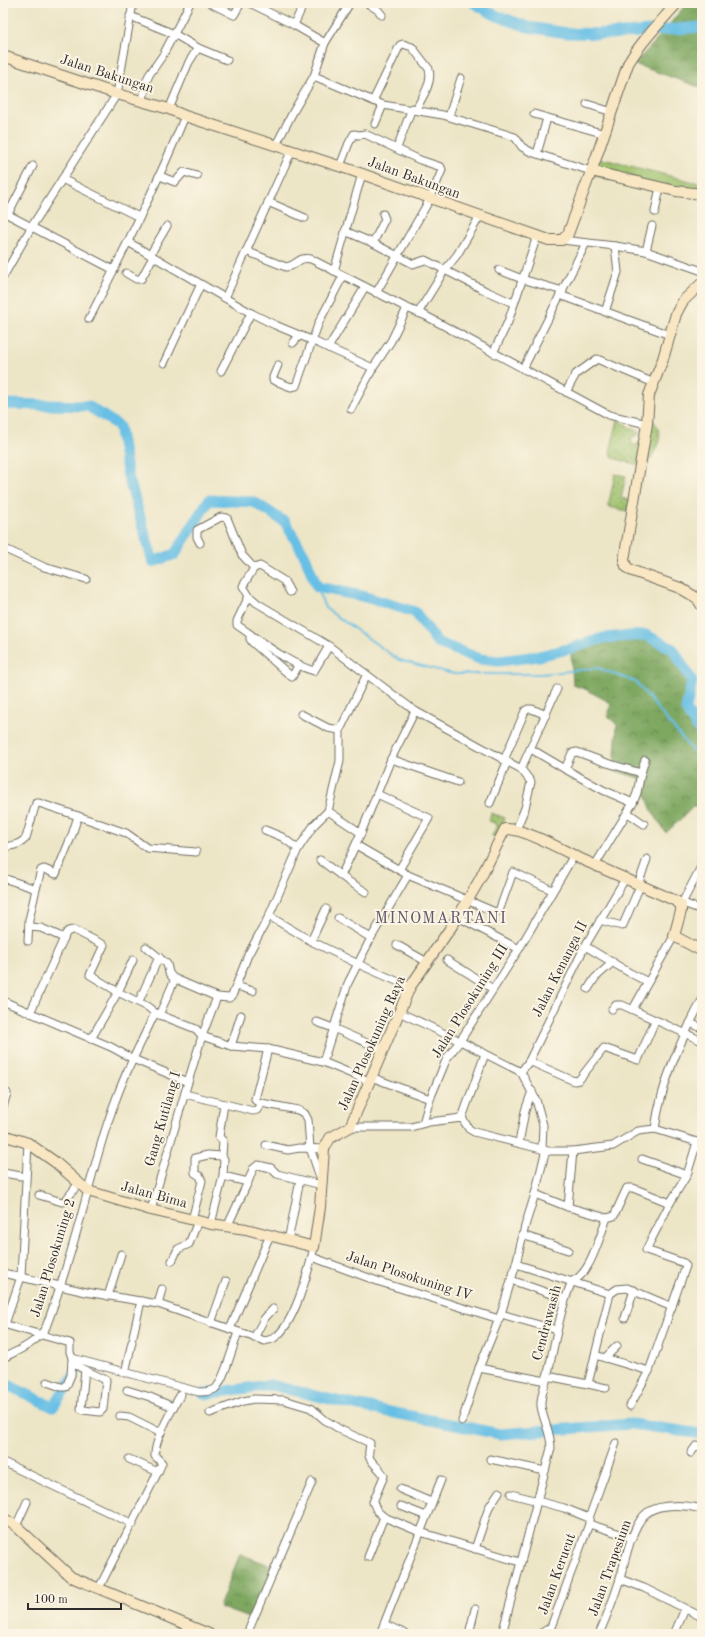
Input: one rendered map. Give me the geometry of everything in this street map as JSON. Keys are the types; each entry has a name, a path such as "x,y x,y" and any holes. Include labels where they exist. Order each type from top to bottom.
{"street":[{"path":"3,277 32,226 117,94 133,3"},
{"path":"143,101 149,75 163,55 190,3"},
{"path":"210,3 234,14 241,3"},
{"path":"250,3 294,24 325,43"},
{"path":"294,24 304,3"},
{"path":"276,145 314,76 325,43 350,3"},
{"path":"367,3 378,10 382,15"},
{"path":"562,240 568,234 605,134 628,64 646,38 677,3"},
{"path":"130,16 174,34 198,48 227,60"},
{"path":"373,101 403,44 412,47 429,69 429,82 414,109 396,148"},
{"path":"169,109 189,62 198,48"},
{"name":"Jalan Bakungan","path":"3,56 340,166 548,240 562,240"},
{"path":"314,76 383,105 449,116 515,137 522,147 537,154 591,171 660,187 702,194"},
{"path":"449,116 461,78"},
{"path":"587,104 612,112"},
{"path":"375,124 383,105"},
{"path":"534,114 605,134"},
{"path":"89,319 160,176 185,116"},
{"path":"537,154 547,118"},
{"path":"340,166 354,134 368,134 420,160 441,167 441,172 430,199 376,293"},
{"path":"225,298 292,150"},
{"path":"33,166 6,213 114,270"},
{"path":"160,176 175,182 184,172 197,176"},
{"path":"334,271 362,174"},
{"path":"62,179 139,217"},
{"path":"655,212 660,187"},
{"path":"268,202 305,218"},
{"path":"373,243 385,219 383,214"},
{"path":"418,313 444,271 457,255 480,216"},
{"path":"126,273 136,279 141,279 167,226"},
{"path":"646,251 652,226"},
{"path":"345,230 413,264 425,260 444,271 513,303"},
{"path":"493,353 508,322 513,303 537,236"},
{"path":"562,240 646,251 702,271"},
{"path":"128,242 200,286 251,313 373,368"},
{"path":"523,369 586,243"},
{"path":"605,312 618,272 615,246"},
{"path":"246,251 286,267 293,266 299,259 311,259 418,313 609,415 647,424"},
{"path":"499,270 561,293 605,312 670,335"},
{"path":"278,365 273,380 295,386 311,340 343,276"},
{"path":"702,283 683,301 676,314 654,384 649,395 647,424 624,560 626,566 630,570 680,588 697,598 702,606"},
{"path":"164,363 200,286"},
{"path":"328,348 364,287"},
{"path":"351,409 373,368 391,341 407,308"},
{"path":"221,371 251,313"},
{"path":"293,343 300,335"},
{"path":"566,392 576,374 597,360 654,384"},
{"path":"200,543 197,537 197,530 221,517 227,518 242,555 254,568"},
{"path":"3,548 44,567 86,579"},
{"path":"290,592 281,578 260,566 254,568 243,586 249,596 257,603 329,646 366,676 415,711 521,770 531,782 525,808 516,830 554,845 682,904 702,910"},
{"path":"249,596 237,621 237,625 272,649 299,664 312,670 316,670 329,646"},
{"path":"250,634 252,642 292,677 299,664"},
{"path":"146,947 167,964 171,976 175,979 217,997 229,998 232,996 248,955 269,916 298,849 314,825 328,811 340,761 340,730 366,676"},
{"path":"521,770 557,689"},
{"path":"490,803 525,711 532,709 546,715"},
{"path":"341,876 356,845 391,759 415,711"},
{"path":"301,714 328,728 340,730"},
{"path":"531,749 565,770 603,790 633,803"},
{"path":"565,770 572,753 577,752 641,773"},
{"path":"391,759 458,782"},
{"path":"595,865 633,803 645,760"},
{"path":"377,794 429,818 399,870"},
{"path":"3,846 16,845 26,838 36,803 39,803 126,833 147,848 196,852"},
{"path":"328,811 361,833"},
{"path":"628,813 644,824"},
{"path":"28,941 30,927 29,920 41,870 44,869 56,874 78,816"},
{"name":"Jalan Plosokuning Raya","path":"315,1149 330,1138 350,1127 410,987 458,917 480,879 502,832 508,828 516,830"},
{"path":"265,830 282,837 298,849"},
{"path":"356,845 408,875 467,901 497,912 513,872 552,890"},
{"name":"Jalan Plosokuning III","path":"423,1123 430,1099 447,1058 494,989 574,855"},
{"path":"600,920 623,925 639,885 647,859"},
{"path":"320,860 366,892"},
{"path":"633,1009 674,936 682,904 702,865"},
{"path":"323,1062 348,983 371,938 408,875"},
{"path":"3,878 36,889"},
{"name":"Jalan Kenanga II","path":"521,1072 529,1061 585,946 625,879"},
{"path":"311,941 326,909"},
{"path":"269,916 311,941 410,987"},
{"path":"458,917 519,949"},
{"path":"338,918 371,938"},
{"path":"30,927 41,928 64,938"},
{"path":"30,1013 66,932 74,930 104,945 90,975 118,992 139,1001 157,1014 196,1030 202,1036 231,1046 268,1049 323,1062 430,1099"},
{"path":"674,936 702,951"},
{"path":"397,945 427,962"},
{"path":"585,946 648,982"},
{"path":"139,1001 160,957"},
{"path":"91,1039 118,992 133,960"},
{"path":"447,960 494,989"},
{"path":"588,989 595,978 613,962"},
{"path":"88,1191 107,1122 125,1074 175,979"},
{"path":"236,986 253,991"},
{"name":"Gang Kutilang I","path":"151,1210 202,1036 217,997"},
{"path":"655,1129 656,1118 667,1077 690,1023 702,1000"},
{"path":"3,1001 188,1082"},
{"path":"612,1009 619,1004 633,1009 685,1035 702,1041"},
{"path":"399,1012 521,1072 532,1092 543,1125 542,1149"},
{"path":"231,1046 241,1015"},
{"path":"529,1061 574,1081 579,1080 604,1048 638,1060 655,1021"},
{"path":"317,1022 383,1050"},
{"path":"690,1023 702,1028"},
{"path":"3,1273 108,1296 158,1304 254,1338 264,1341 273,1339 286,1323 297,1304 313,1252 322,1184 308,1120 305,1114 298,1110 261,1103 255,1099 268,1049"},
{"path":"462,1118 485,1054"},
{"path":"519,1143 525,1111 532,1092"},
{"path":"3,1107 7,1093"},
{"path":"185,1094 253,1111 260,1107 261,1103"},
{"path":"211,1224 223,1176 223,1141 219,1136 224,1104"},
{"path":"350,1127 411,1127 423,1123 452,1118 462,1118"},
{"path":"462,1118 469,1129 474,1132 549,1151 573,1151 613,1146 638,1131 655,1129 700,1141 687,1175 670,1203 646,1250 686,1265 649,1371 630,1406"},
{"name":"Jalan Bima","path":"3,1135 28,1143 55,1162 88,1191 151,1210 211,1224 246,1229 270,1235 313,1252"},
{"path":"28,1143 21,1277 4,1324 70,1343 72,1361 69,1380 66,1387 61,1387 47,1382"},
{"path":"266,1145 289,1150 299,1148 315,1149"},
{"path":"462,1421 479,1368 500,1316 516,1264 522,1235 535,1194 545,1154 549,1151"},
{"path":"568,1207 573,1151"},
{"path":"172,1261 178,1249 189,1244 195,1220 202,1181 200,1176 195,1173 195,1158 208,1155 222,1156"},
{"path":"642,1159 687,1175"},
{"path":"227,1227 253,1169 258,1165 271,1168 277,1174 322,1184"},
{"path":"3,1173 21,1176"},
{"path":"223,1176 248,1182"},
{"path":"288,1241 300,1180"},
{"path":"39,1195 62,1202 65,1201 79,1183"},
{"name":"Cendrawasih","path":"545,1471 551,1448 551,1441 541,1405 557,1330 565,1299 572,1281 582,1276 589,1264 607,1218 614,1216 627,1188 633,1188 670,1203"},
{"name":"Jalan Plosokuning 2","path":"3,1358 30,1344 41,1335 49,1319 60,1286 88,1191"},
{"path":"535,1194 568,1207 607,1218"},
{"path":"230,1330 270,1235"},
{"path":"522,1235 568,1250"},
{"name":"Jalan Plosokuning IV","path":"313,1252 380,1282 500,1316 557,1330"},
{"path":"108,1296 121,1254"},
{"path":"516,1264 610,1294"},
{"path":"511,1280 565,1299"},
{"path":"210,1323 226,1281"},
{"path":"588,1384 610,1294 617,1289 627,1288 672,1306"},
{"path":"158,1304 162,1289"},
{"path":"625,1318 634,1290"},
{"path":"125,1373 141,1301"},
{"path":"254,1338 264,1319 273,1309"},
{"path":"72,1361 199,1392 211,1392 216,1388 223,1375 238,1332"},
{"path":"605,1358 617,1346"},
{"path":"595,1355 649,1371"},
{"path":"72,1361 85,1370 106,1380 103,1409 100,1412 81,1409 85,1370"},
{"path":"479,1368 606,1388"},
{"path":"127,1390 150,1397 173,1407"},
{"path":"99,1588 133,1524 162,1463 155,1456 155,1452 162,1431 180,1394"},
{"path":"210,1413 243,1401 254,1399 284,1400 311,1408 325,1420 341,1430 366,1440 371,1445 369,1454 370,1458 384,1476 373,1502 377,1511 384,1517 420,1532 520,1562"},
{"path":"120,1416 129,1417 162,1431"},
{"name":"Jalan Kerucut","path":"540,1634 551,1627 616,1443"},
{"path":"691,1453 696,1446 702,1447"},
{"path":"129,1459 158,1472"},
{"path":"490,1459 545,1471 502,1634"},
{"path":"3,1462 133,1524"},
{"path":"380,1634 441,1480"},
{"path":"247,1634 312,1482"},
{"path":"400,1489 431,1502"},
{"path":"475,1549 489,1507 499,1492"},
{"path":"511,1494 564,1508 606,1530 633,1538"},
{"path":"16,1526 27,1502"},
{"name":"Jalan Trapesium","path":"599,1634 620,1579 628,1550 640,1522 648,1512 677,1505 702,1509"},
{"path":"402,1506 426,1516"},
{"path":"368,1557 384,1517"},
{"path":"3,1518 16,1526 71,1577 209,1634"},
{"path":"620,1579 644,1588 702,1617"},
{"path":"469,1634 475,1608"},
{"path":"675,1632 685,1609"},
{"path":"384,1624 406,1634"},
{"path":"473,1634 494,1634"}],"green space":[{"path":"687,3 702,3 702,88 634,64 655,42"},
{"path":"599,158 702,184 702,197 592,175"},
{"path":"652,419 659,430 660,435 655,451 643,470"},
{"path":"618,420 640,433 630,439 634,446 645,440 638,465 613,458 610,451"},
{"path":"615,474 626,476 621,498 630,500 628,511 608,507"},
{"path":"646,639 673,653 690,682 684,710 699,734 702,735 702,807 693,807 666,833 652,811 640,778 614,771 617,725 608,716 611,703 585,689 573,685 571,652 602,643"},
{"path":"491,813 505,818 498,838 492,836 497,824 489,821"},
{"path":"240,1554 275,1567 254,1620 219,1607"}],"waterway":[{"path":"474,3 495,15 528,27 567,33 611,34 702,27"},
{"path":"3,404 88,406 119,426 128,476 153,562 175,554 209,500 254,502 285,522 305,556 317,587 362,596 415,612 438,643 480,659 499,661 539,656 572,648 603,638 646,635 673,649 692,681 686,710 699,730 702,731"},
{"path":"317,587 325,608 399,660 454,674 541,674 598,668 636,682 699,759 702,758"},
{"path":"6,1384 53,1407 75,1374"},
{"path":"203,1394 271,1385 350,1404 500,1434 631,1424 702,1434"}],"district":[{"name":"MINOMARTANI","path":"441,919"}]}
